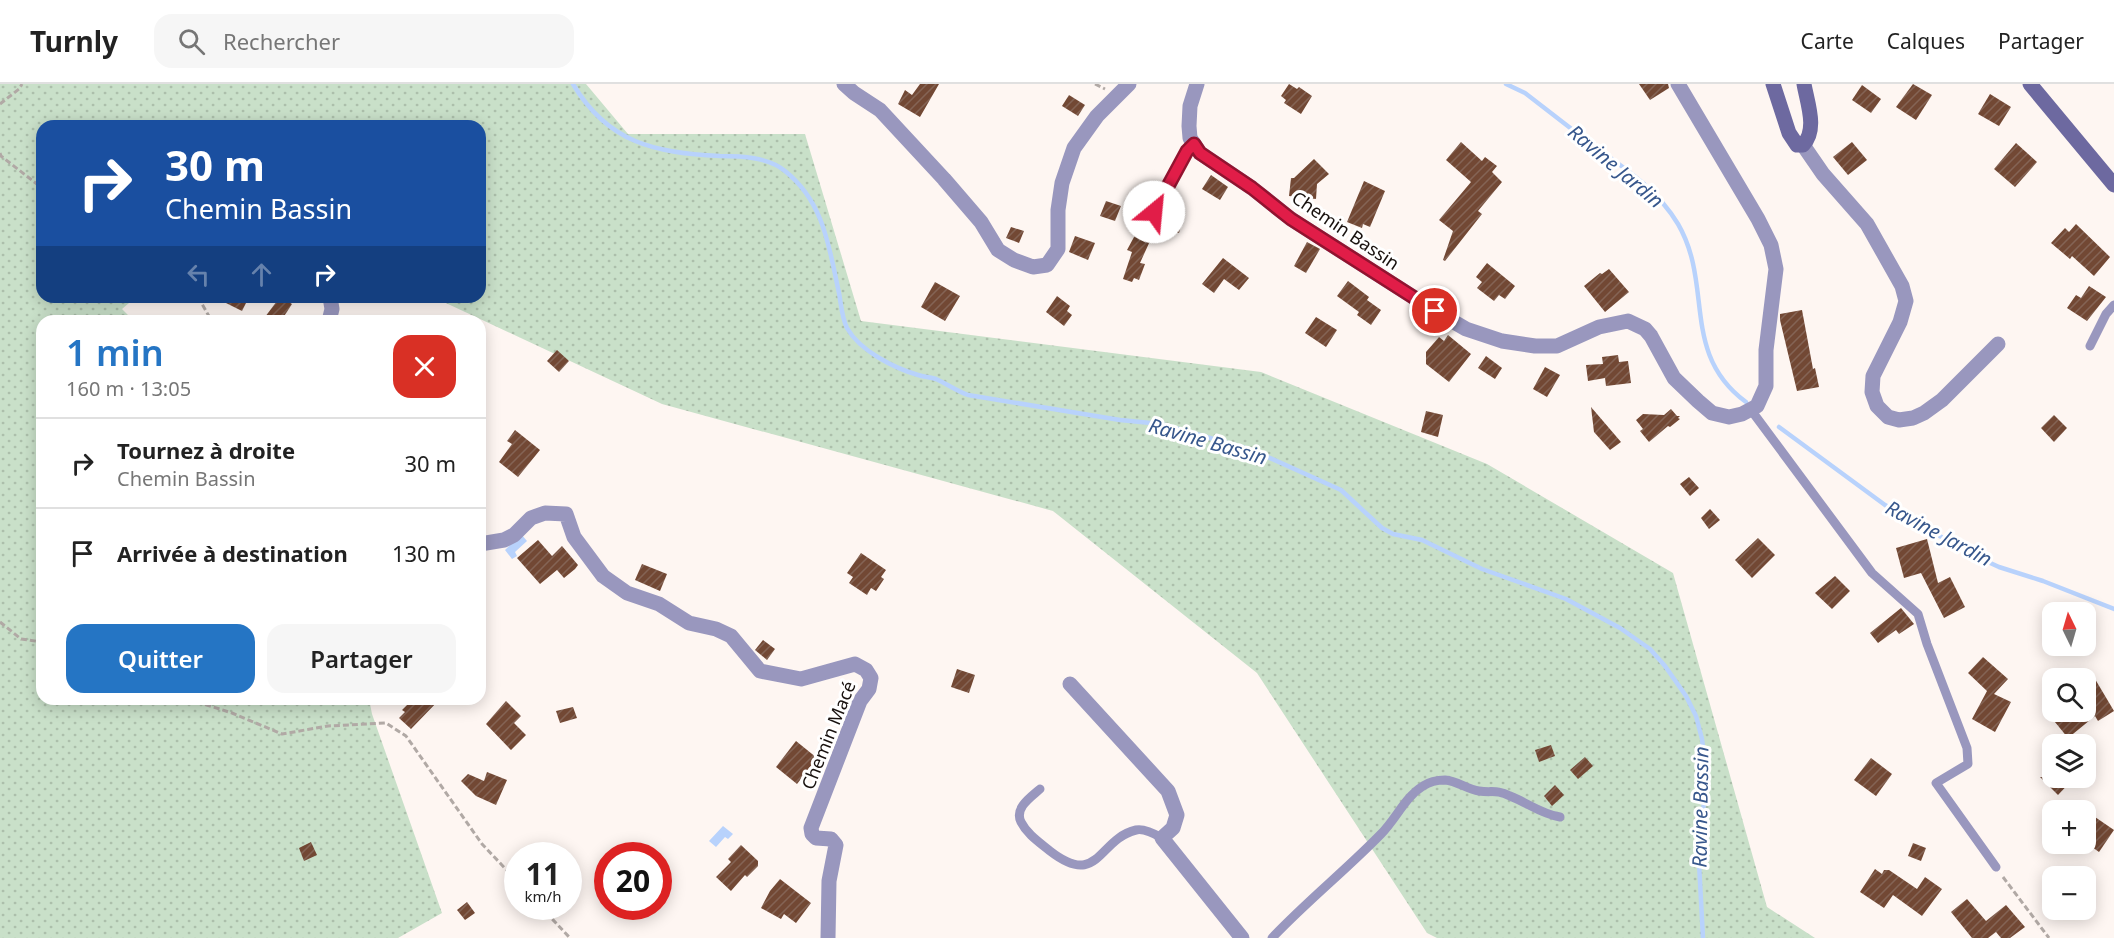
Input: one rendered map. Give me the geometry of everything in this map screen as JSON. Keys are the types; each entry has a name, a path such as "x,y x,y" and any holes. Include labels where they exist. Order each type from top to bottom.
{"street":[{"path":"844,84 880,110 981,222 998,250 1014,260 1033,267 1047,265 1058,249 1058,210 1062,183 1074,148 1097,116 1129,84"},
{"path":"1194,144 1190,138 1190,106 1197,84"},
{"path":"1678,84 1771,245 1776,269 1766,350 1766,387 1757,406 1751,410"},
{"path":"1773,84 1789,133 1797,145 1803,145 1807,141 1810,123 1804,84"},
{"path":"2030,84 2114,185"},
{"name":"Chemin Bassin","path":"1194,144 1200,153 1252,188 1291,219 1466,329 1502,341 1535,346 1557,346 1599,327 1628,321 1645,329 1674,378 1712,413 1730,417 1751,410"},
{"path":"1803,145 1823,174 1867,224 1902,286 1906,301 1900,322 1873,376 1872,392 1877,406 1888,417 1899,420 1913,418 1924,413 1942,400 1998,344"},
{"name":"Chemin Macé","path":"486,543 504,540 514,535 531,518 545,513 566,514 574,537 603,576 627,593 659,604 689,623 716,629 731,636 760,671 801,679 855,664 866,669 871,678 869,689 860,701 811,828 816,838 831,838 836,845 829,881 828,938"},
{"path":"1070,684 1168,791 1177,815 1173,828 1162,838 1242,938"}],"lane":[{"path":"1148,223 1187,151 1194,144"},
{"path":"2090,346 2106,314 2114,305"},
{"path":"1751,410 1872,573 1918,614 1927,644 1967,748 1968,764 1936,783 1996,867"},
{"path":"1272,938 1291,918 1349,867 1389,826 1412,795 1423,785 1446,780 1479,791 1494,790 1510,795 1547,815 1560,817"},
{"path":"1040,789 1024,804 1019,812 1019,819 1034,838 1070,864 1079,866 1093,861 1124,836 1138,830 1162,838"}],"path":[{"path":"0,105 19,89 21,84"},
{"path":"0,153 36,183"},
{"path":"0,622 21,639 36,641"},
{"path":"207,705 282,734 327,726 386,723 406,736 482,844 504,867"},
{"path":"1996,867 2049,938"},
{"path":"553,920 570,938"}],"green space":[{"path":"0,84 586,84 628,134 805,134 861,321 1261,372 1487,464 1673,573 1767,907 1815,938 1437,938 1427,933 1257,673 1053,511 662,404 486,322 486,315 472,315 446,303 486,303 486,120 36,120 36,303 129,303 122,309 128,315 36,315 36,705 370,705 442,913 398,938 0,938"}],"water":[{"path":"521,534 527,541 515,552 517,556 512,559 505,550"},
{"path":"723,826 733,834 728,839 725,837 716,847 709,841"}],"building":[{"path":"920,84 939,84 920,117 898,104 905,90 912,95"},
{"path":"1289,84 1297,89 1299,87 1312,96 1301,114 1284,103 1286,100 1281,96"},
{"path":"1639,84 1668,84 1669,88 1650,100"},
{"path":"1913,84 1932,95 1916,120 1896,107"},
{"path":"1862,85 1881,99 1871,113 1852,100"},
{"path":"1990,94 2011,107 1999,126 1978,114"},
{"path":"1069,95 1085,105 1078,116 1062,106"},
{"path":"1461,142 1482,161 1485,157 1497,166 1492,172 1502,182 1478,211 1482,214 1445,261 1443,260 1453,231 1439,220 1471,182 1446,160"},
{"path":"1852,142 1867,160 1848,175 1833,157"},
{"path":"2016,143 2037,162 2015,187 1994,169"},
{"path":"1314,159 1329,174 1317,184 1316,199 1289,196 1291,178 1294,178"},
{"path":"1211,175 1228,187 1220,200 1202,189"},
{"path":"1364,181 1385,191 1370,227 1363,224 1362,228 1347,222"},
{"path":"1106,201 1121,206 1115,221 1100,216"},
{"path":"1168,218 1182,221 1179,233 1165,231"},
{"path":"1141,224 1145,229 1155,230 1140,263 1145,264 1139,280 1134,278 1132,282 1123,279 1132,252 1127,250"},
{"path":"2076,224 2110,257 2094,276 2072,256 2070,259 2051,243 2065,228 2069,232"},
{"path":"1011,227 1024,231 1019,243 1006,238"},
{"path":"1075,236 1095,243 1088,260 1069,252"},
{"path":"1307,242 1320,249 1306,273 1294,266"},
{"path":"1223,258 1249,278 1239,290 1224,279 1214,293 1202,284"},
{"path":"1487,263 1515,286 1505,299 1499,295 1494,301 1477,288 1482,282 1476,277"},
{"path":"1609,269 1629,292 1605,312 1584,286"},
{"path":"1348,281 1369,297 1367,300 1381,310 1371,325 1357,315 1359,312 1337,296"},
{"path":"935,282 960,296 945,321 921,307"},
{"path":"2089,286 2106,297 2087,321 2067,308 2076,295 2081,298"},
{"path":"1057,296 1070,306 1067,311 1072,315 1064,326 1046,312"},
{"path":"226,303 246,303 242,311"},
{"path":"276,303 292,304 285,315 266,315"},
{"path":"1802,310 1813,369 1815,368 1819,387 1797,391 1780,314"},
{"path":"1316,317 1337,330 1326,347 1305,333"},
{"path":"1448,335 1471,354 1449,382 1426,364 1426,352 1439,337 1444,341"},
{"path":"557,350 569,361 559,372 547,361"},
{"path":"1618,355 1619,362 1628,361 1631,383 1606,386 1605,378 1588,381 1586,365 1603,364 1602,357"},
{"path":"1486,356 1502,368 1495,379 1478,368"},
{"path":"1545,367 1560,375 1547,397 1533,389"},
{"path":"1591,407 1621,442 1610,450 1594,432"},
{"path":"1671,409 1677,416 1680,416 1678,418 1680,419 1649,442 1640,431 1643,429 1636,420 1643,414 1664,415"},
{"path":"1426,411 1443,415 1438,437 1421,432"},
{"path":"2054,415 2067,428 2054,442 2041,428"},
{"path":"515,430 540,450 518,477 499,462 512,444 507,441"},
{"path":"1689,477 1699,488 1690,496 1680,484"},
{"path":"1710,509 1720,520 1709,529 1701,518"},
{"path":"1758,538 1775,555 1752,578 1735,560"},
{"path":"1927,539 1938,583 1950,577 1965,607 1944,618 1921,573 1904,578 1896,548"},
{"path":"538,540 552,556 562,546 578,565 564,578 557,570 540,584 517,558"},
{"path":"861,553 886,570 881,577 884,579 876,591 871,588 867,595 849,583 853,577 847,573"},
{"path":"642,564 667,574 660,591 635,580"},
{"path":"1835,576 1850,591 1832,609 1815,593"},
{"path":"1901,608 1914,624 1899,634 1896,630 1878,643 1870,633"},
{"path":"763,640 775,649 767,660 755,650"},
{"path":"1983,657 2008,679 1994,694 2011,702 1995,732 1972,719 1987,691 1968,673"},
{"path":"957,669 975,675 969,693 951,687"},
{"path":"2096,681 2114,711 2098,721 2096,718"},
{"path":"506,701 521,716 514,723 526,735 511,750 486,724"},
{"path":"407,705 434,705 411,729 399,718 405,712 402,710"},
{"path":"573,707 577,718 560,723 556,711"},
{"path":"2055,722 2088,722 2073,734 2065,734"},
{"path":"796,741 817,758 797,784 776,767"},
{"path":"1551,745 1555,756 1539,762 1535,750"},
{"path":"1585,757 1593,766 1578,779 1570,770"},
{"path":"1871,758 1892,774 1876,796 1854,780"},
{"path":"487,772 507,780 496,805 476,796 461,781 468,774 484,781"},
{"path":"1555,785 1564,795 1552,806 1544,796"},
{"path":"2051,788 2065,788 2058,795"},
{"path":"2096,818 2114,830 2099,852 2096,850"},
{"path":"311,842 317,855 304,861 299,848"},
{"path":"1913,843 1926,848 1921,861 1908,856"},
{"path":"741,845 758,861 758,866 747,877 745,875 731,891 716,877 731,862 728,859"},
{"path":"1875,869 1882,874 1884,870 1889,870 1917,889 1925,877 1942,889 1922,916 1893,895 1884,908 1860,892"},
{"path":"780,879 811,903 796,923 784,914 781,919 761,908"},
{"path":"1967,899 1986,921 2006,905 2025,927 2010,938 2001,938 1996,932 1988,938 1972,938 1951,912"},
{"path":"467,902 475,913 465,920 457,910"}],"waterway":[{"name":"Ravine Bassin","path":"573,84 602,120 635,141 675,152 754,158 771,163 785,171 808,197 823,226 847,328 860,344 878,358 920,376 936,379 968,395 1120,420 1161,424 1252,450 1341,490 1382,528 1393,534 1422,540 1482,569 1566,599 1620,628 1650,649 1686,696 1696,716 1702,739 1704,803 1698,844 1703,938"},
{"name":"Ravine Jardin","path":"1506,84 1525,93 1627,170 1650,189 1670,211 1689,247 1695,271 1705,340 1713,362 1726,383 1746,402"},
{"name":"Ravine Jardin","path":"1779,427 1885,505 1975,556 2114,609"}],"route":[{"path":"1154,212 1187,151 1194,144 1200,153 1252,188 1291,219 1435,311"}]}
